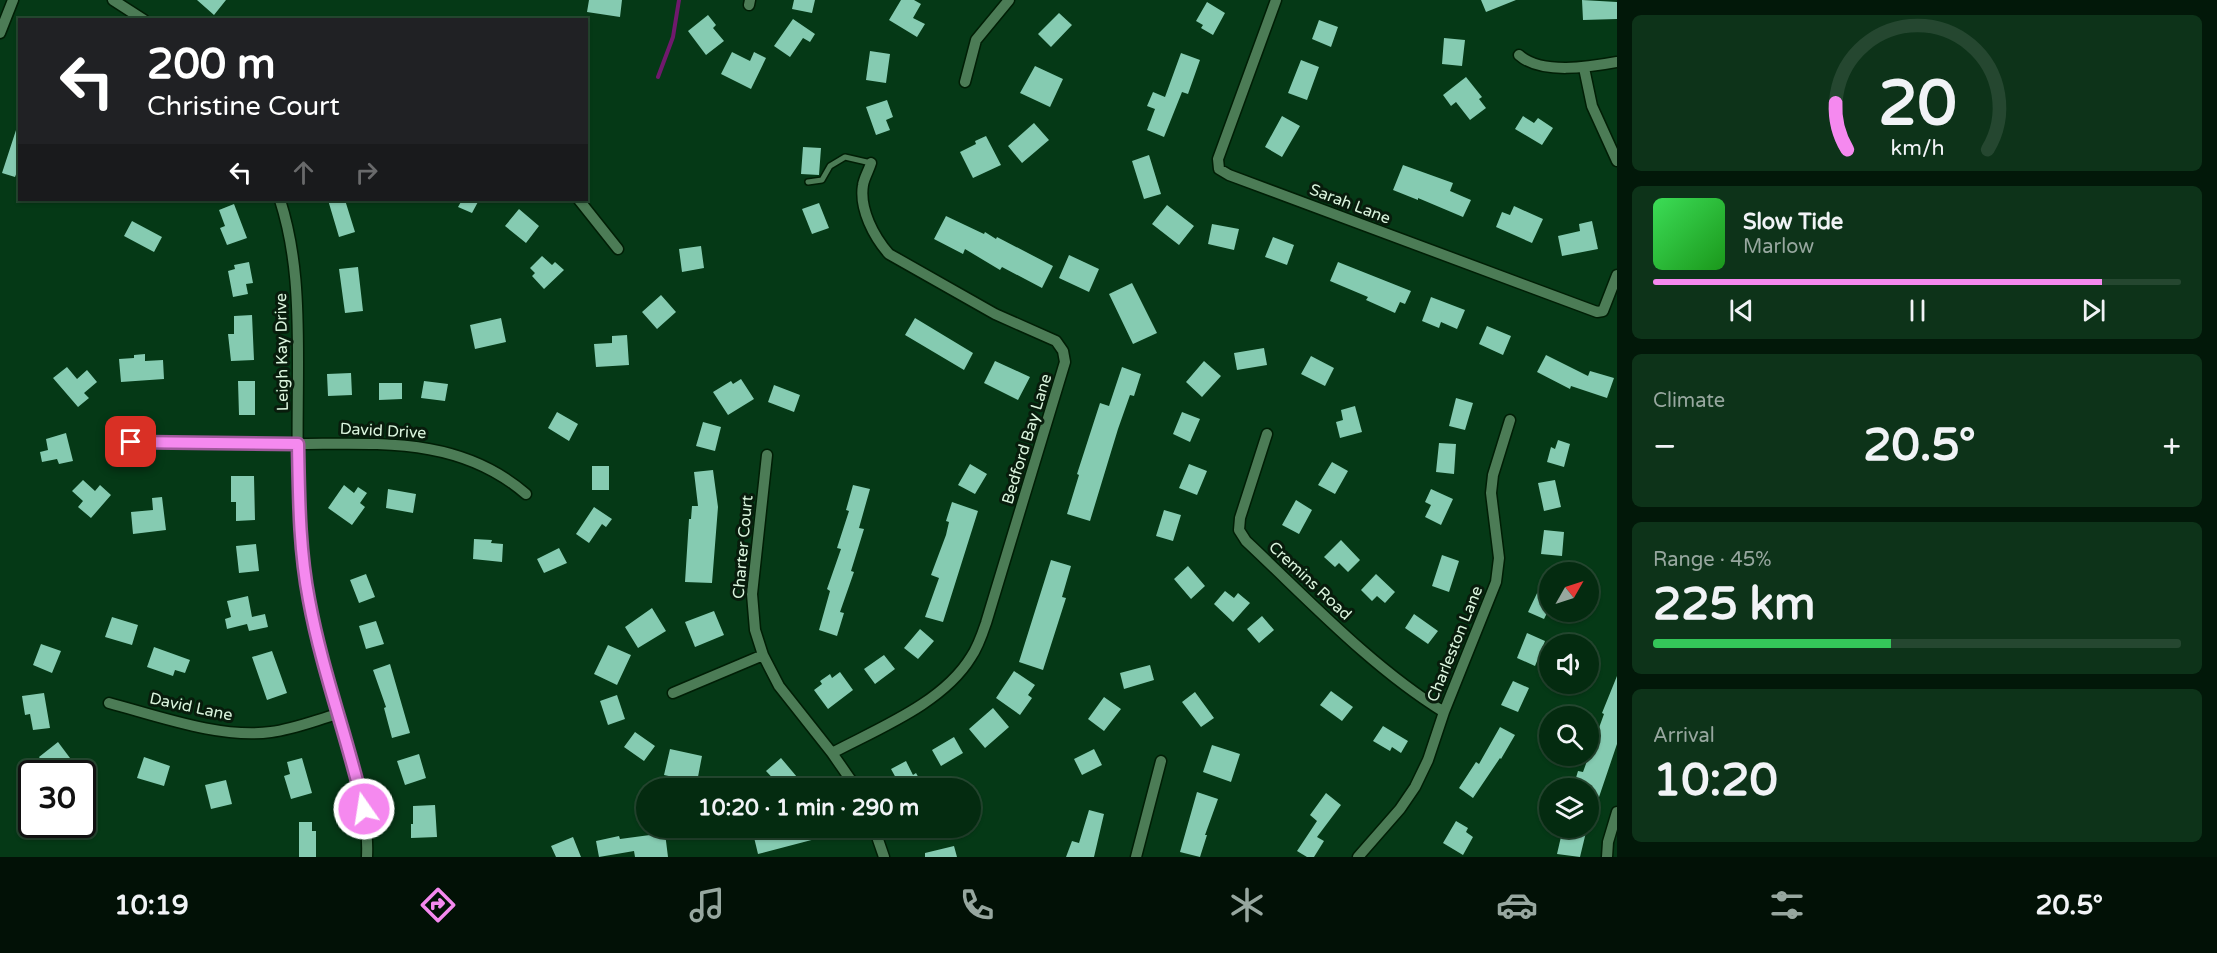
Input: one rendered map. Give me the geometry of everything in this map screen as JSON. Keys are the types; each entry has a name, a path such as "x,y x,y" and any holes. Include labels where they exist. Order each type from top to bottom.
{"street":[{"path":"0,33 13,0"},
{"path":"113,0 141,18"},
{"path":"965,82 976,40 1009,0"},
{"name":"Sarah Lane","path":"1276,0 1218,159 1219,169 1229,175 1597,312 1603,311 1617,275"},
{"path":"1520,55 1535,65 1584,68 1617,62"},
{"path":"1584,68 1592,106 1617,161"},
{"name":"Bedford Bay Lane","path":"832,753 935,696 956,677 971,657 986,623 1063,375 1065,362 1063,351 1056,341 995,314 889,254 879,243 863,201 863,185 872,163"},
{"name":"Leigh Kay Drive","path":"280,201 286,220 298,306 299,529 303,569 317,640 364,809 367,857"},
{"path":"580,201 618,249"},
{"name":"Charleston Lane","path":"1358,857 1400,809 1415,787 1428,760 1444,712 1496,582 1499,558 1491,493 1493,475 1510,420"},
{"name":"Cremins Road","path":"1267,434 1240,518 1239,530 1246,541 1389,673 1418,696 1444,712"},
{"name":"David Drive","path":"131,442 404,444 440,450 470,460 498,472 526,494"},
{"name":"Charter Court","path":"767,455 752,594 755,630 763,656 779,686 849,778"},
{"path":"673,693 763,656"},
{"name":"David Lane","path":"109,703 210,729 240,732 271,732 338,714"},
{"path":"1136,857 1161,761"},
{"path":"1607,857 1608,842 1617,812"},
{"path":"877,838 884,857"}],"lane":[{"path":"808,182 822,180 830,166 844,157 872,163"}],"building":[{"path":"197,0 226,0 214,15"},
{"path":"589,0 622,0 620,17 587,12"},
{"path":"794,0 815,0 812,13 792,9"},
{"path":"901,0 914,0 921,4 913,18 925,24 917,37 889,20"},
{"path":"1481,0 1516,0 1486,12"},
{"path":"1582,0 1617,2 1617,19 1583,20"},
{"path":"1207,2 1225,13 1213,35 1201,28 1203,25 1196,21"},
{"path":"1059,13 1072,25 1051,47 1038,34"},
{"path":"708,15 716,25 713,28 724,41 706,55 688,31"},
{"path":"793,19 815,34 810,42 803,38 790,57 774,46"},
{"path":"1319,20 1338,27 1331,47 1312,39"},
{"path":"1444,38 1465,40 1462,66 1442,64"},
{"path":"870,51 890,54 886,83 866,80"},
{"path":"732,52 750,61 754,52 766,58 751,89 721,74"},
{"path":"1181,53 1200,60 1188,94 1182,92 1164,137 1147,130 1155,109 1147,106 1153,92 1165,97"},
{"path":"1301,60 1319,67 1307,100 1288,93"},
{"path":"1035,66 1063,79 1050,107 1020,93"},
{"path":"1466,77 1482,97 1479,99 1486,108 1470,120 1456,102 1451,106 1443,95"},
{"path":"887,100 893,117 886,120 890,130 876,135 866,107"},
{"path":"1282,116 1300,126 1282,157 1265,147"},
{"path":"1523,116 1534,123 1538,118 1553,128 1542,145 1515,129"},
{"path":"1034,123 1049,140 1022,163 1008,146"},
{"path":"18,124 18,172 15,177 2,173"},
{"path":"986,136 1001,165 973,178 960,152"},
{"path":"803,147 821,148 819,175 801,174"},
{"path":"1149,155 1161,194 1144,199 1132,161"},
{"path":"1403,165 1453,183 1450,191 1471,200 1463,217 1393,190"},
{"path":"328,201 345,201 355,232 339,237"},
{"path":"461,201 478,201 472,213 458,207"},
{"path":"819,203 829,228 812,234 802,209"},
{"path":"234,204 247,238 227,245 220,228 225,226 219,210"},
{"path":"1167,205 1194,226 1179,245 1152,224"},
{"path":"1514,206 1543,219 1532,243 1496,227 1502,212 1510,215"},
{"path":"519,209 539,226 526,243 505,226"},
{"path":"946,216 996,239 997,237 1053,266 1042,288 1002,267 1000,270 965,249 963,254 934,239"},
{"path":"132,221 162,237 154,252 124,236"},
{"path":"1592,221 1598,249 1562,256 1558,236 1580,231 1579,224"},
{"path":"1212,224 1239,229 1234,250 1208,244"},
{"path":"1273,237 1294,245 1287,265 1265,257"},
{"path":"701,246 704,268 682,272 679,249"},
{"path":"1069,255 1099,269 1089,292 1059,278"},
{"path":"542,256 552,265 555,262 564,270 544,289 532,276 535,273 530,268"},
{"path":"249,262 253,283 246,284 248,294 233,297 228,271 235,269 234,265"},
{"path":"1338,262 1411,291 1405,304 1400,302 1395,313 1366,300 1368,297 1330,281"},
{"path":"358,267 363,311 345,313 339,269"},
{"path":"1132,283 1157,333 1133,344 1109,294"},
{"path":"661,295 676,312 657,329 642,312"},
{"path":"1431,297 1465,310 1457,329 1441,322 1439,328 1422,321"},
{"path":"252,315 254,360 231,361 228,334 234,334 234,316"},
{"path":"501,318 506,342 475,349 470,325"},
{"path":"915,318 973,353 964,370 905,335"},
{"path":"1487,326 1511,336 1503,355 1479,344"},
{"path":"627,335 629,365 596,367 594,344 612,343 612,336"},
{"path":"1264,348 1267,365 1237,370 1234,353"},
{"path":"145,354 145,361 163,360 164,379 121,382 119,359 134,358 134,355"},
{"path":"1546,355 1588,376 1590,371 1614,378 1607,398 1571,386 1570,389 1537,372"},
{"path":"1311,356 1334,368 1325,386 1301,374"},
{"path":"995,361 1030,377 1018,400 984,383"},
{"path":"1204,361 1221,376 1202,397 1186,382"},
{"path":"67,367 77,379 87,370 97,382 84,393 89,398 78,407 53,378"},
{"path":"1122,367 1141,374 1134,396 1130,395 1118,429 1090,521 1067,514 1079,475 1077,474 1100,403 1109,406"},
{"path":"351,373 352,395 328,396 327,374"},
{"path":"741,379 754,399 728,415 713,392 731,381 733,384"},
{"path":"238,381 255,381 255,415 239,415"},
{"path":"424,381 448,384 445,401 421,398"},
{"path":"379,383 402,383 402,399 379,400"},
{"path":"774,385 800,395 794,412 768,402"},
{"path":"1456,398 1473,403 1465,430 1449,426"},
{"path":"1355,406 1362,432 1340,438 1336,422 1343,420 1341,410"},
{"path":"557,412 578,424 569,441 548,428"},
{"path":"1182,412 1200,419 1190,442 1173,434"},
{"path":"703,422 721,427 715,451 696,446"},
{"path":"66,433 73,461 59,464 57,459 42,462 40,452 48,450 46,439"},
{"path":"1558,440 1570,444 1564,467 1547,462 1551,447 1555,449"},
{"path":"1439,443 1456,444 1454,474 1436,472"},
{"path":"1332,462 1348,471 1335,494 1318,485"},
{"path":"970,464 987,474 975,494 958,485"},
{"path":"1189,464 1207,471 1197,495 1179,488"},
{"path":"592,466 609,466 609,490 592,490"},
{"path":"713,470 718,507 712,583 685,582 689,519 691,519 692,506 698,506 694,472"},
{"path":"231,476 254,476 255,520 236,521 236,502 231,502"},
{"path":"83,480 95,491 100,485 111,495 91,518 78,507 83,501 72,491"},
{"path":"1555,480 1561,507 1544,511 1538,483"},
{"path":"344,485 354,493 358,487 367,493 360,503 365,507 352,525 328,508"},
{"path":"853,485 870,489 859,528 864,529 851,571 854,572 840,612 844,613 837,636 819,630 830,591 827,589 841,549 837,548 849,511 846,510"},
{"path":"388,489 416,494 413,513 386,508"},
{"path":"1431,489 1453,499 1441,525 1425,517 1431,505 1425,502"},
{"path":"162,497 166,530 133,534 131,512 153,510 152,498"},
{"path":"1296,500 1312,510 1299,534 1282,525"},
{"path":"952,502 978,511 943,622 925,617 939,578 931,575 946,535 949,522 946,521"},
{"path":"594,507 612,519 606,527 602,524 589,543 576,534"},
{"path":"1164,510 1181,515 1173,541 1156,536"},
{"path":"1544,530 1564,532 1562,556 1541,554"},
{"path":"474,539 492,540 491,543 503,544 502,562 473,559"},
{"path":"1341,540 1360,560 1348,572 1339,563 1335,567 1324,557"},
{"path":"256,544 259,571 239,573 236,546"},
{"path":"559,548 567,563 544,573 537,559"},
{"path":"1442,555 1459,561 1449,592 1432,586"},
{"path":"1051,560 1071,566 1062,597 1066,598 1043,670 1019,662"},
{"path":"1188,566 1205,586 1191,599 1174,579"},
{"path":"366,574 375,597 359,603 350,580"},
{"path":"1376,574 1395,592 1385,603 1377,596 1372,601 1361,590"},
{"path":"1539,589 1539,617 1528,612"},
{"path":"1225,591 1234,598 1238,593 1250,603 1233,622 1214,604"},
{"path":"248,596 252,617 265,614 268,627 249,631 247,624 227,629 225,619 231,617 227,601"},
{"path":"652,608 666,631 638,648 625,627"},
{"path":"714,611 724,635 695,647 685,622"},
{"path":"1414,614 1438,631 1428,644 1405,628"},
{"path":"1262,616 1274,630 1259,643 1247,629"},
{"path":"112,617 138,625 132,645 105,637"},
{"path":"376,621 384,644 366,649 359,626"},
{"path":"920,629 934,641 918,659 904,648"},
{"path":"1527,633 1539,638 1539,656 1535,666 1517,658"},
{"path":"41,644 61,651 52,673 33,665"},
{"path":"608,645 631,655 617,685 594,674"},
{"path":"154,647 190,660 185,673 175,670 173,676 147,667"},
{"path":"272,651 287,693 267,700 252,657"},
{"path":"884,655 895,669 875,684 864,669"},
{"path":"390,664 410,733 392,738 384,708 386,707 373,670"},
{"path":"1150,665 1154,680 1124,689 1120,673"},
{"path":"1014,671 1035,685 1028,695 1032,698 1020,715 996,698"},
{"path":"840,672 853,690 828,709 814,690 822,684 820,681 830,674 832,678"},
{"path":"1617,676 1617,744 1599,797 1599,778 1576,778 1578,771 1583,772 1585,766 1599,766 1599,728 1604,714 1602,713"},
{"path":"1513,681 1529,688 1518,712 1501,705"},
{"path":"1331,691 1353,707 1342,721 1320,705"},
{"path":"1195,692 1214,718 1201,727 1182,702"},
{"path":"44,693 50,728 33,730 30,714 25,715 22,696"},
{"path":"617,695 625,719 608,725 600,701"},
{"path":"1104,697 1121,709 1104,731 1088,719"},
{"path":"993,708 1009,727 985,748 969,729"},
{"path":"1383,726 1408,741 1401,753 1392,747 1390,751 1373,741"},
{"path":"1500,727 1515,735 1473,798 1459,788 1476,762 1479,764"},
{"path":"635,732 655,746 644,761 624,747"},
{"path":"954,737 963,753 941,766 932,750"},
{"path":"58,742 72,760 41,760 39,757"},
{"path":"1212,745 1240,754 1231,782 1203,772"},
{"path":"670,749 702,756 698,778 664,775"},
{"path":"1094,749 1102,765 1082,775 1074,759"},
{"path":"419,754 426,778 405,785 397,761"},
{"path":"144,757 170,766 164,786 137,778"},
{"path":"302,758 312,793 291,799 284,776 290,774 287,762"},
{"path":"781,758 797,777 773,778 766,771"},
{"path":"906,761 913,775 916,773 919,778 896,778 891,769"},
{"path":"226,780 232,804 211,809 205,785"},
{"path":"1197,792 1218,799 1200,857 1180,852"},
{"path":"1326,793 1341,805 1317,837 1324,841 1314,857 1307,857 1297,851 1317,821 1310,815"},
{"path":"435,805 437,837 411,838 413,806"},
{"path":"1089,810 1104,814 1094,857 1066,857 1072,841 1079,843"},
{"path":"1456,821 1468,828 1466,832 1473,837 1463,855 1443,843"},
{"path":"299,822 312,822 312,831 316,831 316,857 299,857"},
{"path":"619,836 620,839 666,838 668,857 635,857 634,851 599,857 596,841"},
{"path":"573,837 581,857 556,857 551,846"},
{"path":"754,838 819,838 758,854"},
{"path":"1561,838 1585,838 1580,857 1557,854"},
{"path":"954,846 957,857 925,857 925,853"}],"waterway":[{"path":"658,77 673,37 679,0"}],"route":[{"path":"131,442 298,444 299,529 303,569 317,640 364,809"}]}
